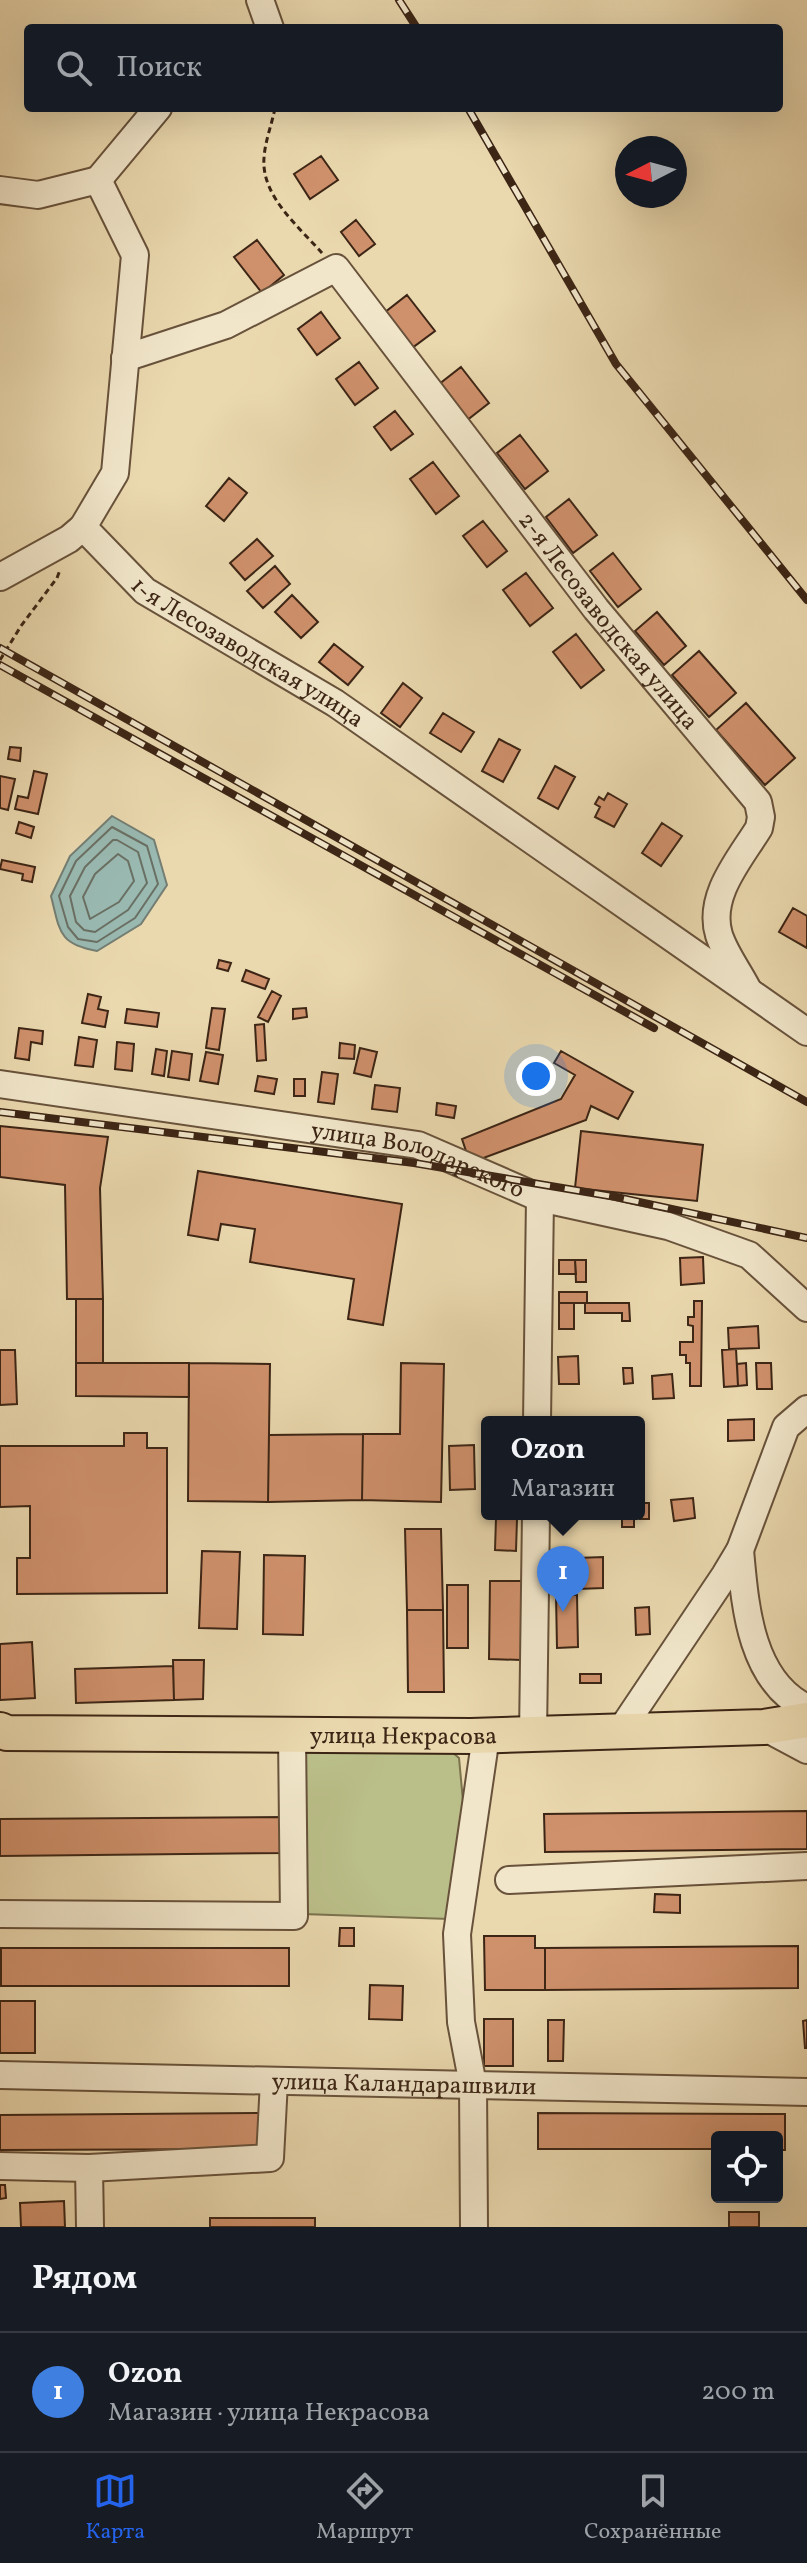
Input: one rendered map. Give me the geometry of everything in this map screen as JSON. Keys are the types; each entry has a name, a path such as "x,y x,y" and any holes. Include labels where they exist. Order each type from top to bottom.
{"main road":[{"name":"улица Некрасова","path":"2,1733 486,1736 764,1727 807,1720"}],"street":[{"path":"260,0 269,24"},
{"path":"0,190 38,195 98,180 155,112"},
{"path":"0,577 76,533 115,473 135,255 98,180"},
{"path":"125,358 226,325 336,268"},
{"name":"2-я Лесозаводская улица","path":"336,268 596,609 758,802 761,817 759,828 719,897 715,914 720,936 750,993"},
{"name":"1-я Лесозаводская улица","path":"76,533 145,591 335,703 807,1032"},
{"name":"улица Володарского","path":"0,1084 418,1145 540,1198 668,1226 749,1255 807,1308"},
{"path":"537,1416 540,1198"},
{"path":"619,1733 740,1550 786,1427 807,1409"},
{"path":"533,1735 536,1520"},
{"path":"740,1550 744,1589 759,1655 775,1685 807,1708"},
{"path":"764,1727 807,1750"},
{"path":"0,1914 294,1916 292,1736"},
{"path":"474,2227 473,2085 461,2022 457,1934 486,1736"},
{"path":"509,1880 807,1866"},
{"name":"улица Каландарашвили","path":"0,2075 807,2092"},
{"path":"0,2166 89,2168 270,2158 274,2081"},
{"path":"89,2168 90,2227"}],"path":[{"path":"274,112 264,159 266,178 274,198 336,268"},
{"path":"0,660 57,578 76,533"}],"green space":[{"path":"304,1738 446,1747 459,1758 463,1801 449,1919 303,1914"}],"water":[{"path":"112,816 154,840 167,885 141,924 97,951 68,940 59,927 51,896 70,856"}],"building":[{"path":"321,156 338,180 310,199 294,174"},
{"path":"356,220 375,244 359,256 341,232"},
{"path":"257,240 284,275 262,293 234,257"},
{"path":"407,295 435,331 412,348 384,313"},
{"path":"321,312 340,338 317,355 298,329"},
{"path":"359,362 378,388 355,405 336,379"},
{"path":"461,367 489,403 466,421 438,385"},
{"path":"395,411 413,434 391,450 374,427"},
{"path":"520,435 548,471 525,489 497,453"},
{"path":"433,462 459,496 436,514 410,479"},
{"path":"229,478 247,493 224,521 206,506"},
{"path":"569,499 597,535 573,553 546,517"},
{"path":"483,521 507,551 487,567 463,536"},
{"path":"257,539 273,556 245,580 230,563"},
{"path":"613,553 641,589 618,607 590,571"},
{"path":"275,566 290,584 263,608 247,591"},
{"path":"526,573 553,608 530,626 503,590"},
{"path":"292,595 318,622 301,638 275,612"},
{"path":"657,612 686,646 664,665 635,631"},
{"path":"576,634 604,670 581,688 553,652"},
{"path":"334,644 363,667 348,685 319,662"},
{"path":"699,651 736,693 709,717 672,675"},
{"path":"403,683 422,698 400,727 381,713"},
{"path":"746,703 795,758 765,785 716,730"},
{"path":"443,713 474,732 461,752 430,733"},
{"path":"499,739 520,750 503,782 482,771"},
{"path":"10,747 21,748 20,761 8,759"},
{"path":"555,766 575,777 558,809 538,798"},
{"path":"34,771 47,774 38,814 15,809 18,796 28,798"},
{"path":"0,776 15,779 8,810 0,808"},
{"path":"608,793 627,804 614,827 595,817 600,807 595,804 599,797 604,800"},
{"path":"19,822 34,827 31,838 16,833"},
{"path":"662,823 682,836 661,866 642,853"},
{"path":"2,860 35,867 32,882 22,880 23,874 0,869"},
{"path":"793,908 807,916 807,948 779,932"},
{"path":"219,960 231,963 228,971 217,968"},
{"path":"246,970 269,979 265,989 242,981"},
{"path":"272,991 281,996 268,1022 258,1017"},
{"path":"88,994 101,997 98,1009 108,1011 105,1027 82,1023"},
{"path":"212,1008 225,1009 219,1050 206,1048"},
{"path":"306,1008 307,1017 293,1019 293,1009"},
{"path":"127,1009 159,1013 157,1027 125,1023"},
{"path":"264,1024 266,1060 257,1061 255,1025"},
{"path":"19,1028 43,1031 42,1044 31,1042 29,1060 15,1058"},
{"path":"79,1037 97,1040 93,1067 75,1065"},
{"path":"117,1042 134,1044 132,1071 115,1069"},
{"path":"340,1043 355,1045 354,1059 339,1058"},
{"path":"360,1048 377,1052 371,1077 354,1073"},
{"path":"156,1049 167,1051 164,1076 152,1074"},
{"path":"172,1051 192,1054 189,1080 168,1077"},
{"path":"561,1051 633,1092 618,1119 591,1106 586,1120 470,1163 462,1139 561,1099 575,1075 554,1063"},
{"path":"206,1052 223,1055 218,1084 200,1081"},
{"path":"322,1072 338,1074 334,1104 318,1102"},
{"path":"258,1076 277,1079 274,1094 255,1091"},
{"path":"294,1079 305,1079 305,1096 294,1096"},
{"path":"375,1085 400,1088 397,1112 372,1109"},
{"path":"437,1103 456,1106 454,1118 436,1115"},
{"path":"0,1126 108,1137 100,1188 103,1299 67,1299 65,1185 0,1177"},
{"path":"581,1131 703,1145 697,1201 575,1188"},
{"path":"198,1171 402,1204 383,1325 348,1319 354,1279 250,1262 255,1229 221,1224 218,1240 188,1235"},
{"path":"703,1257 704,1283 681,1285 680,1258"},
{"path":"559,1260 575,1260 576,1274 559,1274"},
{"path":"575,1260 586,1260 586,1282 576,1282"},
{"path":"559,1292 587,1292 587,1303 629,1303 630,1321 622,1321 622,1313 585,1313 585,1303 559,1303"},
{"path":"76,1299 103,1299 103,1363 76,1363"},
{"path":"694,1301 702,1301 701,1386 690,1386 690,1363 686,1363 686,1355 680,1355 680,1342 693,1342 693,1326 688,1325 688,1317 694,1317"},
{"path":"559,1303 574,1303 574,1329 559,1329"},
{"path":"758,1326 759,1348 729,1349 728,1328"},
{"path":"736,1349 738,1386 724,1387 722,1350"},
{"path":"0,1350 15,1350 17,1404 0,1405"},
{"path":"578,1356 579,1384 559,1384 558,1357"},
{"path":"76,1363 189,1363 189,1397 76,1396"},
{"path":"189,1363 270,1364 268,1502 188,1501"},
{"path":"401,1363 444,1364 441,1502 362,1500 363,1434 400,1434"},
{"path":"746,1363 747,1385 738,1386 737,1364"},
{"path":"756,1363 771,1363 772,1389 757,1389"},
{"path":"623,1368 632,1368 633,1383 624,1384"},
{"path":"672,1374 674,1398 653,1399 652,1376"},
{"path":"754,1419 754,1440 728,1441 728,1420"},
{"path":"124,1433 147,1433 147,1448 167,1448 167,1593 17,1594 17,1558 30,1558 30,1506 0,1507 0,1446 124,1446"},
{"path":"363,1434 362,1500 268,1502 269,1435"},
{"path":"474,1445 475,1489 450,1490 449,1446"},
{"path":"693,1498 695,1518 674,1521 671,1500"},
{"path":"645,1503 649,1503 649,1519 645,1519"},
{"path":"496,1520 517,1520 516,1551 495,1550"},
{"path":"622,1520 634,1520 634,1527 622,1527"},
{"path":"405,1529 441,1529 443,1610 407,1610"},
{"path":"202,1551 240,1552 237,1629 199,1628"},
{"path":"264,1555 305,1556 303,1635 263,1634"},
{"path":"603,1557 603,1588 578,1589 577,1558"},
{"path":"490,1581 522,1581 521,1660 489,1659"},
{"path":"447,1585 468,1585 468,1648 447,1648"},
{"path":"556,1595 577,1595 578,1647 557,1648"},
{"path":"649,1607 650,1634 636,1635 635,1608"},
{"path":"407,1610 443,1610 444,1692 408,1692"},
{"path":"32,1642 35,1698 0,1700 0,1644"},
{"path":"173,1660 204,1660 203,1699 174,1700"},
{"path":"173,1666 174,1700 76,1703 75,1669"},
{"path":"580,1674 601,1674 601,1683 580,1683"},
{"path":"807,1811 807,1849 545,1852 544,1814"},
{"path":"287,1817 287,1853 0,1856 0,1819"},
{"path":"655,1894 680,1895 680,1913 654,1912"},
{"path":"340,1928 354,1928 354,1946 339,1946"},
{"path":"484,1936 535,1936 535,1948 545,1948 545,1990 485,1990"},
{"path":"798,1946 798,1988 545,1990 545,1948"},
{"path":"1,1948 289,1948 289,1986 1,1986"},
{"path":"370,1985 403,1986 402,2020 369,2019"},
{"path":"0,2001 35,2001 35,2053 0,2053"},
{"path":"484,2019 513,2019 513,2066 484,2066"},
{"path":"548,2020 564,2020 563,2061 548,2061"},
{"path":"807,2020 807,2048 805,2048 803,2021"},
{"path":"261,2113 262,2149 0,2150 0,2115"},
{"path":"538,2113 785,2114 785,2150 783,2131 711,2131 711,2149 538,2149"},
{"path":"0,2185 5,2185 6,2198 0,2199"},
{"path":"64,2201 65,2227 21,2227 20,2203"},
{"path":"729,2212 759,2212 759,2227 729,2227"},
{"path":"210,2218 315,2218 315,2227 210,2227"}],"railway":[{"path":"399,0 414,24"},
{"path":"470,112 616,364 807,600"},
{"path":"0,648 807,1102"},
{"path":"0,665 654,1028"},
{"path":"0,1112 414,1163 616,1197 807,1238"}],"place":[{"name":"Ozon","path":"563,1612"}]}
